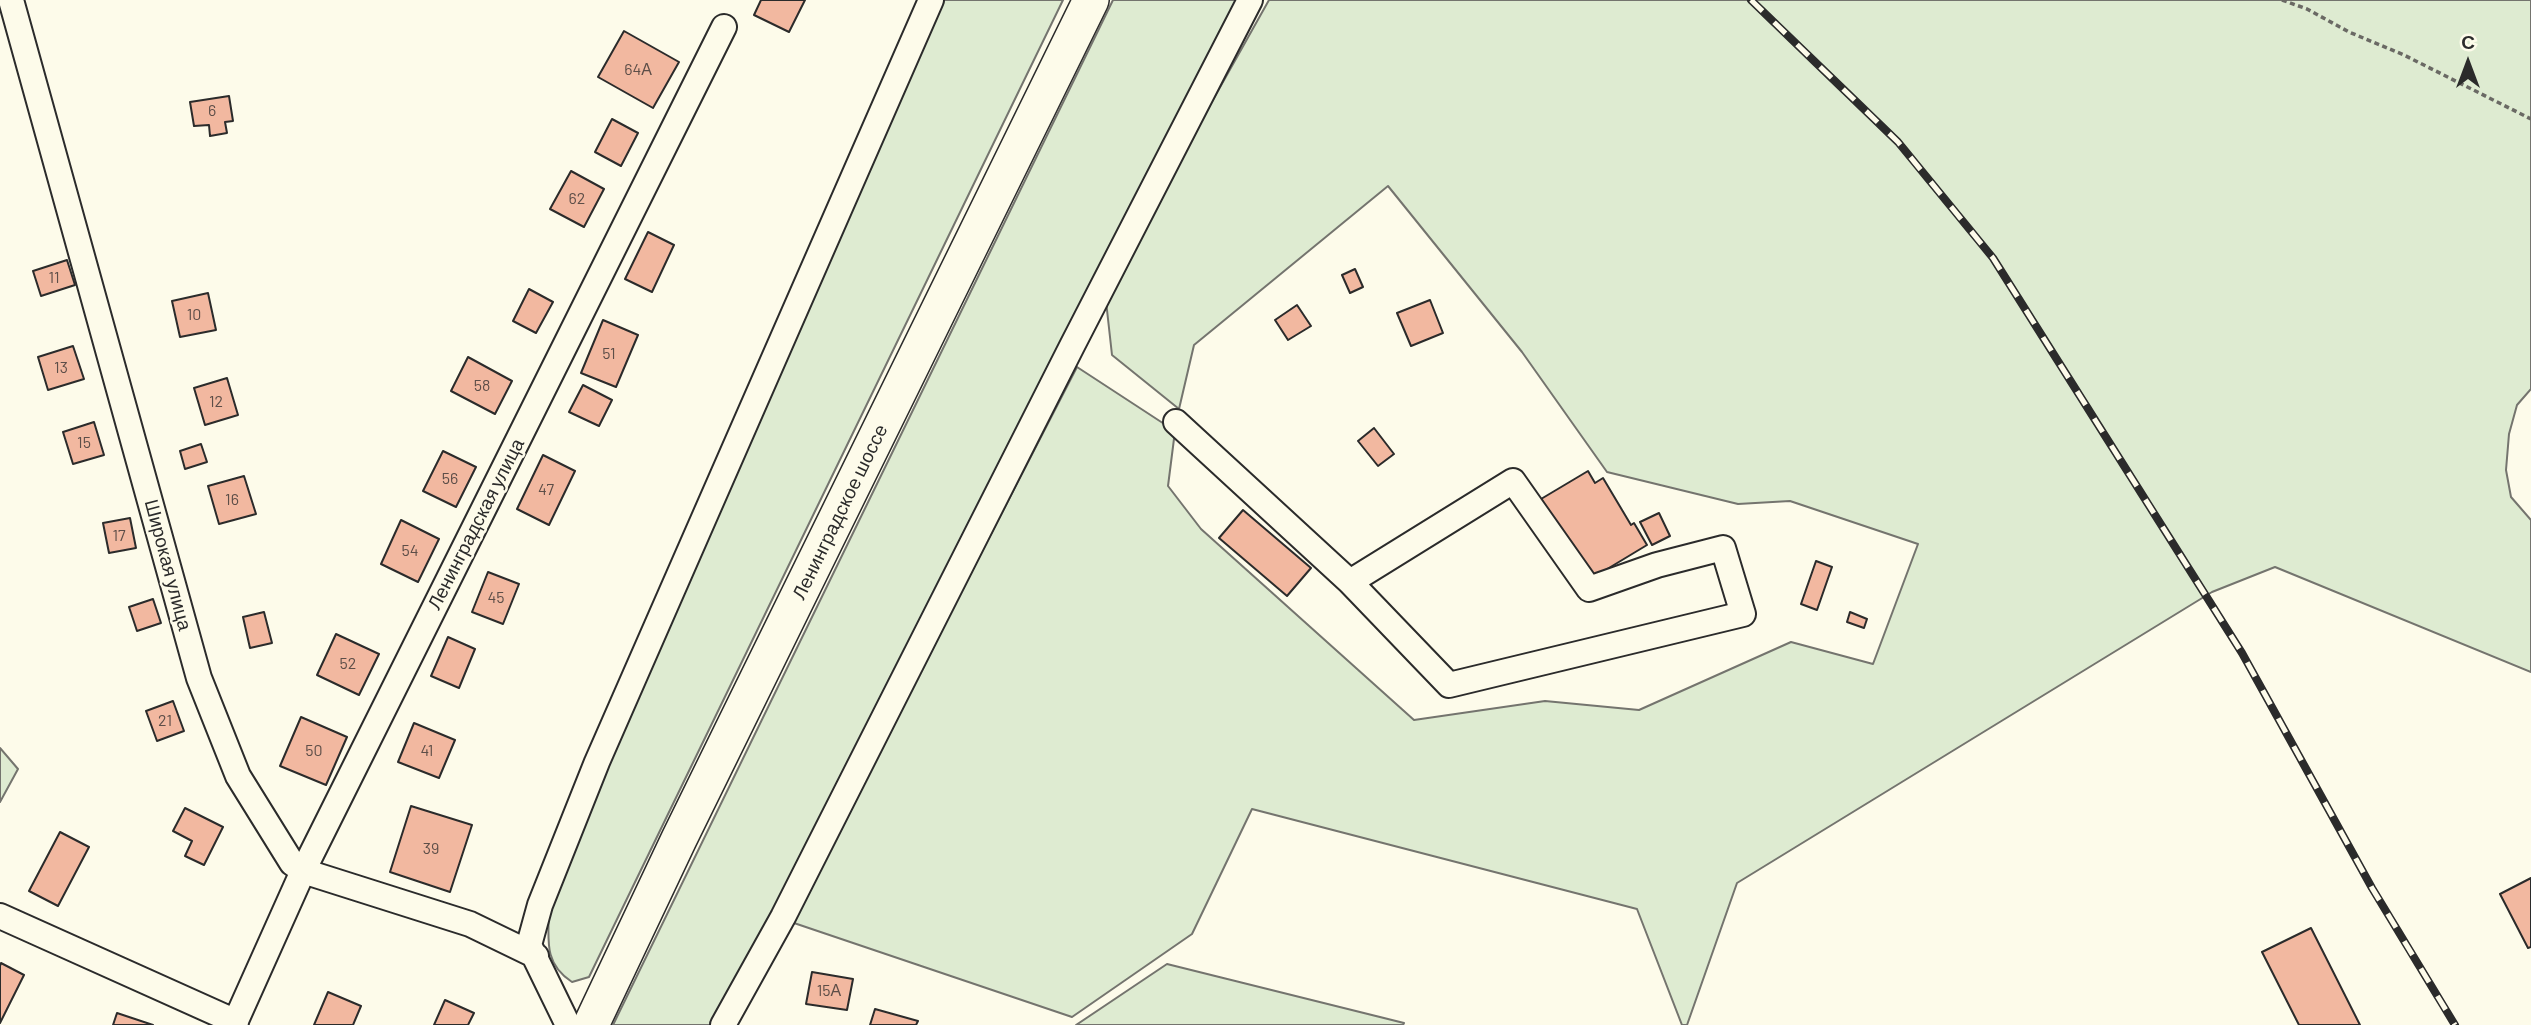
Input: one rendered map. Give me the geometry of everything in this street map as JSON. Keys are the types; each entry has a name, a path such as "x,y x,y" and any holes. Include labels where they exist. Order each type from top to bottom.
{"highway":[{"name":"Ленинградское шоссе","path":"591,1025 1091,0"}],"street":[{"name":"Широкая улица","path":"11,0 200,678 238,776 292,863 303,871"},
{"path":"568,1025 529,945 540,905 597,762 931,0"},
{"path":"723,1025 783,917 1250,0"},
{"name":"Ленинградская улица","path":"235,1023 303,871 724,27"},
{"path":"1176,422 1350,582 1449,685 1743,614 1723,548 1657,565 1590,589 1513,481 1350,582"},
{"path":"303,871 471,924 536,956"},
{"path":"0,916 235,1023"}],"path":[{"path":"2282,0 2307,9 2349,32 2404,55 2531,118"}],"green space":[{"path":"944,0 1063,0 589,977 572,982 562,975 549,948 549,905 733,463"},
{"path":"1113,0 1236,0 715,1025 613,1025"},
{"path":"1269,0 2531,0 2531,389 2517,405 2509,434 2506,470 2511,497 2531,520 2531,672 2275,567 2212,592 1737,883 1687,1025 1682,1025 1637,909 1252,809 1192,934 1072,1017 791,922 1077,367 1175,431 1168,486 1201,529 1414,720 1545,701 1639,710 1791,642 1873,664 1918,544 1790,501 1738,504 1607,472 1522,352 1388,186 1194,345 1179,409 1112,355 1105,292"},
{"path":"0,748 18,769 0,802"},
{"path":"1167,964 1404,1023 1076,1025"}],"building":[{"path":"761,0 805,0 789,32 754,15"},
{"path":"624,31 679,62 653,108 598,77"},
{"path":"229,96 233,121 225,122 227,133 210,136 209,125 194,126 190,102"},
{"path":"612,119 638,133 621,166 595,152"},
{"path":"571,171 604,189 584,227 550,209"},
{"path":"648,232 674,245 652,292 625,279"},
{"path":"67,260 75,285 41,296 33,271"},
{"path":"1355,269 1363,287 1350,293 1342,275"},
{"path":"529,289 553,302 536,333 513,321"},
{"path":"208,293 216,330 180,337 172,301"},
{"path":"1430,300 1443,333 1411,346 1397,313"},
{"path":"1297,305 1311,326 1288,340 1275,320"},
{"path":"603,320 638,335 616,387 581,373"},
{"path":"73,346 84,379 48,390 38,357"},
{"path":"468,357 512,381 495,414 451,391"},
{"path":"227,378 238,415 205,425 194,388"},
{"path":"583,385 612,400 599,426 569,412"},
{"path":"94,422 104,455 73,464 63,432"},
{"path":"1374,428 1394,454 1378,466 1358,441"},
{"path":"201,444 207,462 185,469 180,451"},
{"path":"443,451 476,467 456,507 423,491"},
{"path":"543,455 575,471 549,525 517,509"},
{"path":"1588,471 1595,483 1603,478 1631,525 1634,523 1647,545 1589,580 1541,499"},
{"path":"244,476 256,514 219,524 208,486"},
{"path":"1243,510 1311,568 1287,596 1219,538"},
{"path":"1659,513 1670,536 1652,545 1640,522"},
{"path":"130,518 136,548 109,553 103,523"},
{"path":"401,520 439,539 418,582 381,564"},
{"path":"1816,561 1832,567 1817,610 1801,604"},
{"path":"488,572 519,584 503,624 472,612"},
{"path":"153,599 161,623 137,631 129,607"},
{"path":"264,612 272,643 250,648 243,617"},
{"path":"1850,612 1867,619 1864,628 1847,622"},
{"path":"336,634 379,654 359,695 317,675"},
{"path":"448,637 475,649 459,688 431,676"},
{"path":"173,701 184,731 157,741 146,711"},
{"path":"301,717 347,737 326,785 280,766"},
{"path":"414,723 455,740 439,778 398,762"},
{"path":"411,806 472,825 450,892 390,872"},
{"path":"185,808 223,827 204,865 185,856 192,841 173,831"},
{"path":"60,832 89,847 58,906 29,891"},
{"path":"2531,878 2531,947 2528,948 2500,894"},
{"path":"2311,928 2360,1025 2299,1025 2262,952"},
{"path":"1,963 24,975 0,1023 0,966"},
{"path":"812,972 853,979 847,1010 806,1004"},
{"path":"328,992 361,1006 353,1025 314,1025"},
{"path":"445,1000 474,1013 468,1025 434,1025"},
{"path":"875,1009 918,1021 916,1025 870,1025"},
{"path":"117,1013 153,1025 113,1025"}],"railway":[{"path":"1751,0 1898,142 1993,258 2242,653 2372,888 2455,1025"}]}
